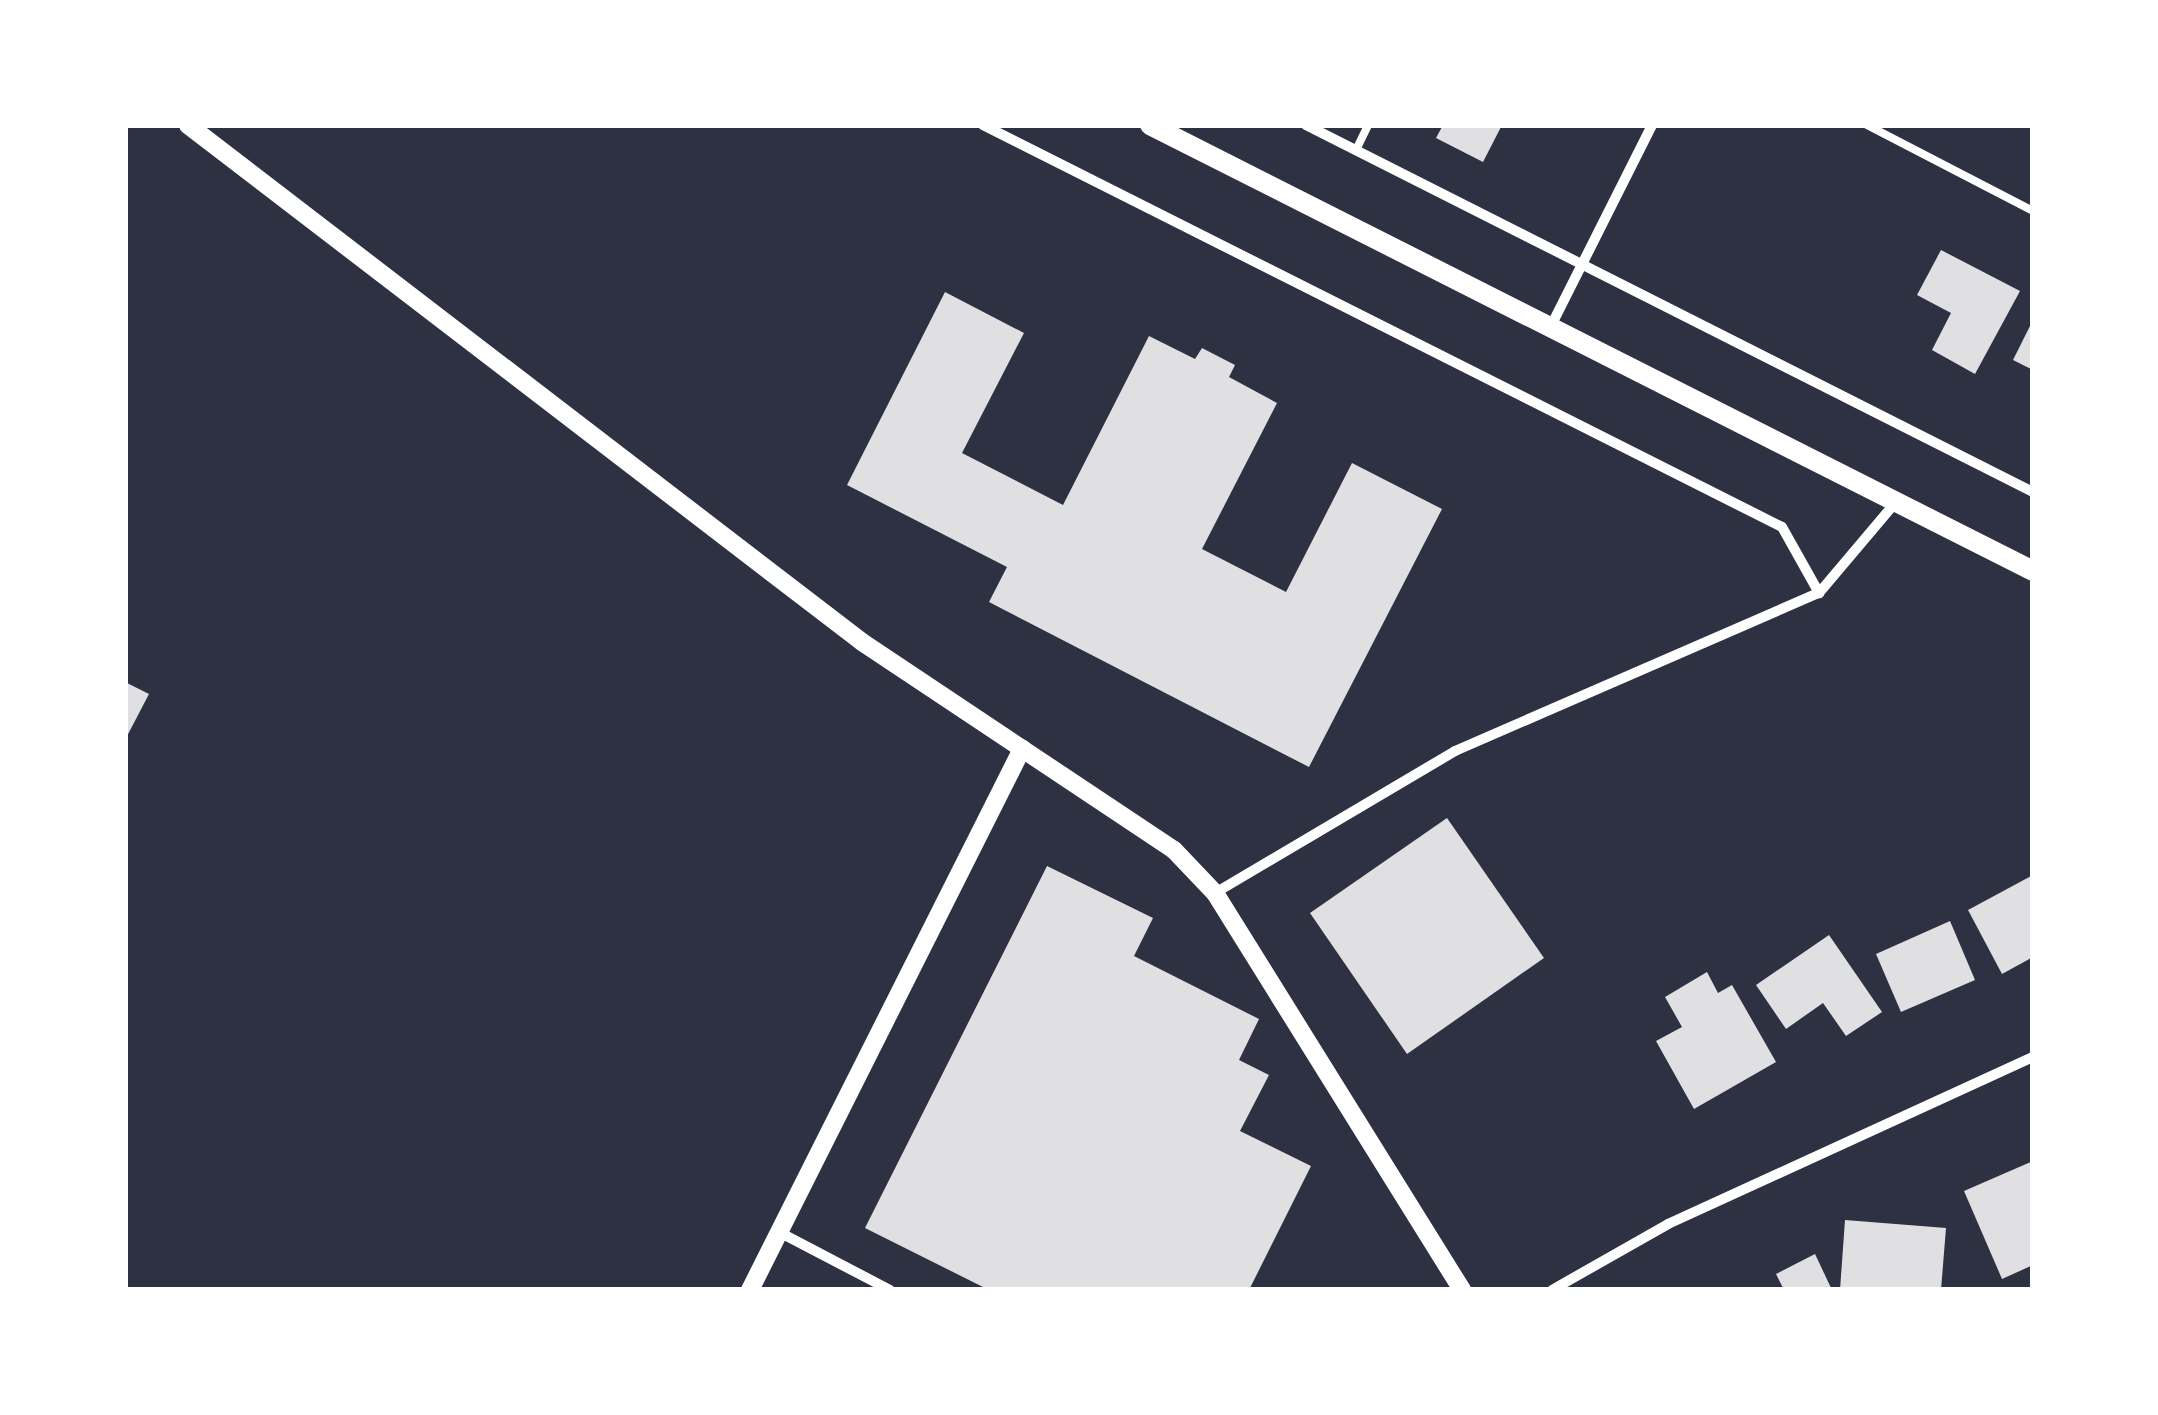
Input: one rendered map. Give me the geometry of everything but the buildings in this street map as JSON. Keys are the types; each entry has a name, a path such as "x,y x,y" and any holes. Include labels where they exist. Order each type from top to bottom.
{"main road":[{"path":"1150,125 2033,571"}],"street":[{"path":"188,125 862,642 1123,811 1174,850 1215,894 1462,1290"},
{"path":"982,125 1782,527 1819,593"},
{"path":"1306,125 2033,492"},
{"path":"1551,326 1652,125"},
{"path":"1215,894 1455,752 1819,593 1896,502"},
{"path":"750,1290 1022,749"},
{"path":"1552,1290 1668,1224 2033,1057"},
{"path":"779,1232 890,1290"}],"lane":[{"path":"1356,150 1368,125"},
{"path":"1867,125 2033,211"}]}
